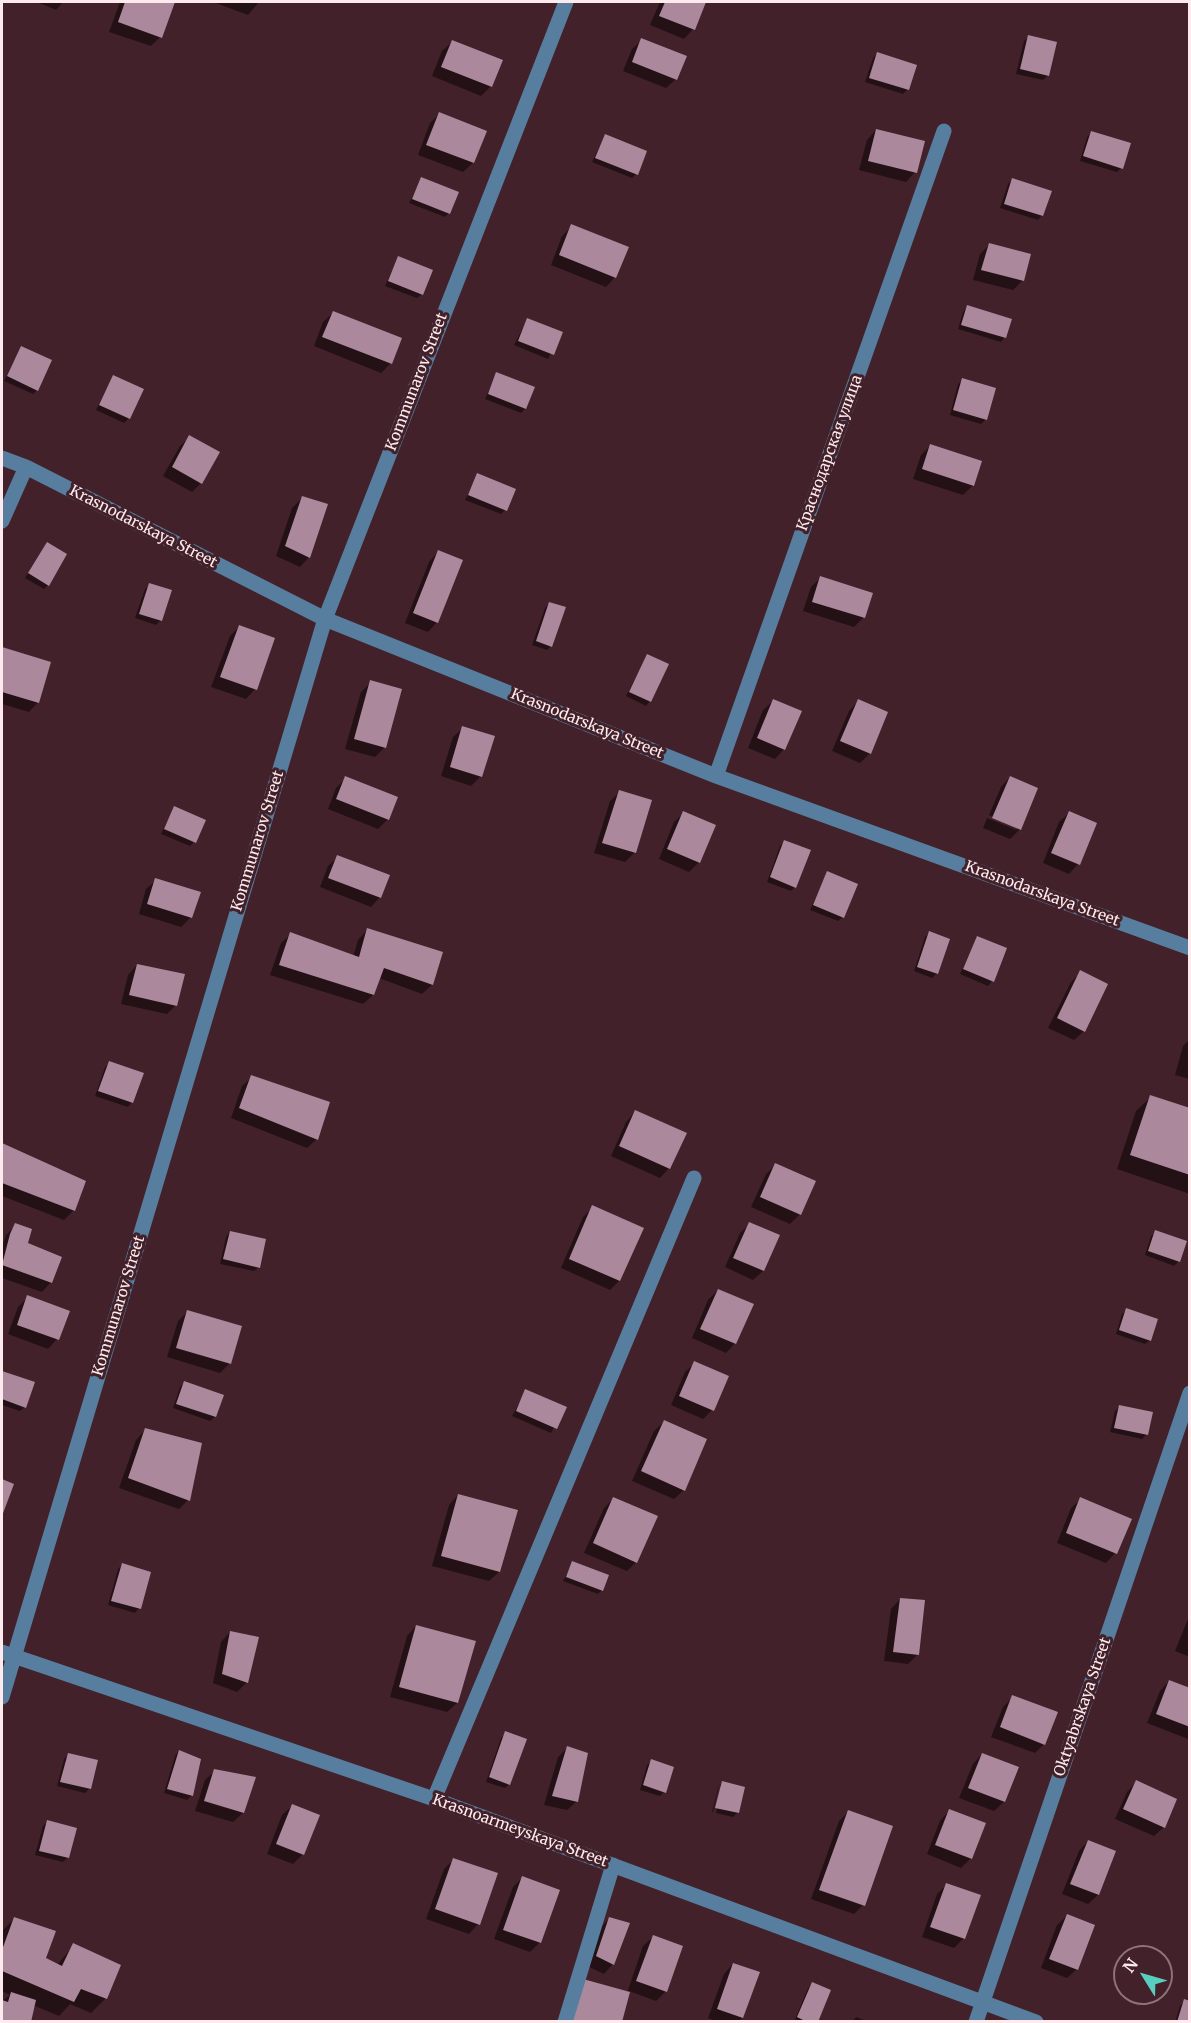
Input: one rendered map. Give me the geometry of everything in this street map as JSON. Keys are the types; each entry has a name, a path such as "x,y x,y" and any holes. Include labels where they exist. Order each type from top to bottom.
{"street":[{"name":"Kommunarov Street","path":"2,1697 8,1654 325,619 566,2"},
{"name":"Краснодарская улица","path":"716,776 944,131"},
{"name":"Krasnodarskaya Street","path":"2,458 26,467 325,619 716,776 1190,948"},
{"path":"2,521 26,467"},
{"path":"434,1799 694,1178"},
{"name":"Oktyabrskaya Street","path":"976,2022 1190,1393"},
{"name":"Krasnoarmeyskaya Street","path":"8,1654 434,1799 1036,2022"},
{"path":"565,2022 614,1865"}],"building":[{"path":"125,2 175,2 162,38 118,22"},
{"path":"665,2 706,2 695,30 659,16"},
{"path":"1028,35 1057,42 1049,76 1020,69"},
{"path":"641,38 687,56 677,80 632,62"},
{"path":"452,40 503,60 492,87 441,67"},
{"path":"877,52 917,65 909,90 869,78"},
{"path":"439,112 487,131 474,163 426,145"},
{"path":"876,129 925,141 917,173 868,161"},
{"path":"1091,131 1131,143 1123,169 1083,156"},
{"path":"605,134 647,151 638,175 595,158"},
{"path":"421,177 459,192 450,214 412,199"},
{"path":"1012,178 1052,191 1043,216 1004,204"},
{"path":"571,224 629,247 616,278 559,255"},
{"path":"989,243 1031,254 1024,281 981,270"},
{"path":"398,256 433,270 423,295 388,281"},
{"path":"967,305 1012,319 1006,338 961,325"},
{"path":"333,311 402,338 392,364 322,337"},
{"path":"527,318 563,332 554,355 518,341"},
{"path":"21,346 52,360 38,391 7,376"},
{"path":"496,372 535,387 526,409 488,394"},
{"path":"113,375 144,389 130,419 99,405"},
{"path":"962,378 996,388 987,420 953,410"},
{"path":"189,435 220,452 202,484 172,467"},
{"path":"930,444 982,461 974,486 922,469"},
{"path":"477,473 516,489 507,511 468,495"},
{"path":"302,496 328,504 310,558 285,546"},
{"path":"47,542 67,554 49,586 28,573"},
{"path":"438,550 463,560 438,623 413,613"},
{"path":"820,576 873,593 865,618 812,602"},
{"path":"149,583 172,590 162,621 139,614"},
{"path":"549,602 566,607 552,647 536,641"},
{"path":"239,625 275,638 257,690 220,677"},
{"path":"2,647 51,662 39,703 2,692"},
{"path":"647,654 669,664 651,702 629,692"},
{"path":"370,680 402,689 386,748 354,739"},
{"path":"773,699 802,711 785,750 757,738"},
{"path":"858,699 888,712 871,754 840,741"},
{"path":"462,726 495,736 482,777 450,767"},
{"path":"345,776 398,797 389,820 336,799"},
{"path":"1010,776 1038,788 1021,830 992,818"},
{"path":"619,790 652,800 636,853 602,843"},
{"path":"174,806 206,820 196,843 164,829"},
{"path":"683,811 716,825 700,863 667,849"},
{"path":"1069,811 1097,823 1080,865 1051,853"},
{"path":"784,840 811,850 796,888 770,877"},
{"path":"337,855 390,875 381,898 328,878"},
{"path":"827,871 858,884 844,918 813,905"},
{"path":"155,878 201,892 192,918 147,904"},
{"path":"367,928 443,952 433,985 384,968 374,995 279,965 290,932 359,957"},
{"path":"929,931 950,939 938,974 917,967"},
{"path":"977,936 1007,948 994,982 963,969"},
{"path":"137,964 185,974 177,1006 129,995"},
{"path":"1080,970 1108,984 1085,1032 1057,1018"},
{"path":"109,1061 144,1073 133,1103 98,1091"},
{"path":"251,1075 330,1102 318,1140 239,1108"},
{"path":"1150,1095 1190,1108 1190,1175 1130,1155"},
{"path":"635,1110 687,1133 670,1169 619,1146"},
{"path":"2,1143 86,1181 75,1211 2,1183"},
{"path":"775,1163 816,1181 801,1215 760,1197"},
{"path":"592,1205 644,1228 620,1281 569,1259"},
{"path":"749,1222 780,1235 764,1271 733,1258"},
{"path":"15,1223 32,1229 28,1243 62,1257 52,1283 2,1265"},
{"path":"1155,1230 1187,1241 1180,1262 1148,1251"},
{"path":"230,1231 266,1239 260,1268 223,1259"},
{"path":"718,1289 754,1304 736,1344 700,1329"},
{"path":"27,1295 70,1311 59,1340 17,1325"},
{"path":"1126,1308 1158,1319 1151,1341 1119,1330"},
{"path":"187,1310 242,1326 231,1364 176,1348"},
{"path":"694,1361 729,1376 714,1411 679,1396"},
{"path":"2,1371 35,1382 26,1408 2,1399"},
{"path":"184,1381 224,1395 216,1417 176,1404"},
{"path":"525,1389 567,1407 557,1429 516,1411"},
{"path":"1119,1405 1153,1412 1148,1435 1114,1428"},
{"path":"664,1420 707,1439 685,1491 641,1471"},
{"path":"145,1428 202,1443 190,1501 128,1478"},
{"path":"2,1479 14,1484 2,1516"},
{"path":"458,1494 518,1510 500,1572 441,1556"},
{"path":"613,1497 658,1516 637,1563 593,1543"},
{"path":"1080,1497 1132,1519 1117,1554 1066,1533"},
{"path":"572,1561 609,1575 603,1591 566,1577"},
{"path":"122,1563 151,1572 141,1609 111,1601"},
{"path":"900,1598 925,1600 919,1655 893,1652"},
{"path":"416,1625 476,1641 458,1703 399,1687"},
{"path":"230,1631 259,1637 248,1683 222,1674"},
{"path":"1169,1680 1190,1688 1190,1727 1156,1714"},
{"path":"1012,1695 1058,1712 1045,1745 1000,1727"},
{"path":"505,1731 527,1739 510,1785 489,1777"},
{"path":"567,1746 588,1753 578,1802 552,1796"},
{"path":"179,1750 201,1759 193,1796 167,1789"},
{"path":"68,1753 98,1760 91,1789 60,1782"},
{"path":"982,1753 1019,1767 1005,1802 968,1788"},
{"path":"651,1759 674,1767 666,1793 643,1785"},
{"path":"214,1769 256,1777 244,1813 204,1801"},
{"path":"1136,1780 1177,1799 1165,1828 1123,1809"},
{"path":"722,1781 745,1787 739,1813 715,1808"},
{"path":"292,1804 320,1815 304,1855 276,1844"},
{"path":"949,1809 986,1823 972,1859 935,1845"},
{"path":"848,1810 893,1826 865,1906 819,1890"},
{"path":"47,1820 77,1828 69,1858 39,1851"},
{"path":"1088,1840 1116,1851 1099,1895 1070,1884"},
{"path":"453,1858 498,1873 480,1925 435,1909"},
{"path":"522,1876 560,1890 541,1943 503,1930"},
{"path":"946,1883 981,1895 965,1939 930,1927"},
{"path":"1067,1914 1095,1925 1078,1970 1049,1959"},
{"path":"14,1917 56,1931 46,1958 62,1966 73,1943 121,1965 107,1999 81,1989 74,2002 2,1971 2,1950"},
{"path":"609,1917 630,1923 614,1965 596,1956"},
{"path":"653,1935 683,1946 667,1992 636,1981"},
{"path":"733,1963 760,1972 743,2018 717,2009"},
{"path":"583,1979 630,1992 622,2022 570,2022"},
{"path":"812,1982 831,1990 818,2022 807,2022 797,2017"},
{"path":"11,1992 36,2000 31,2022 2,2022 2,2000 8,2002"},
{"path":"1184,1999 1190,2001 1190,2022 1177,2022"}]}
